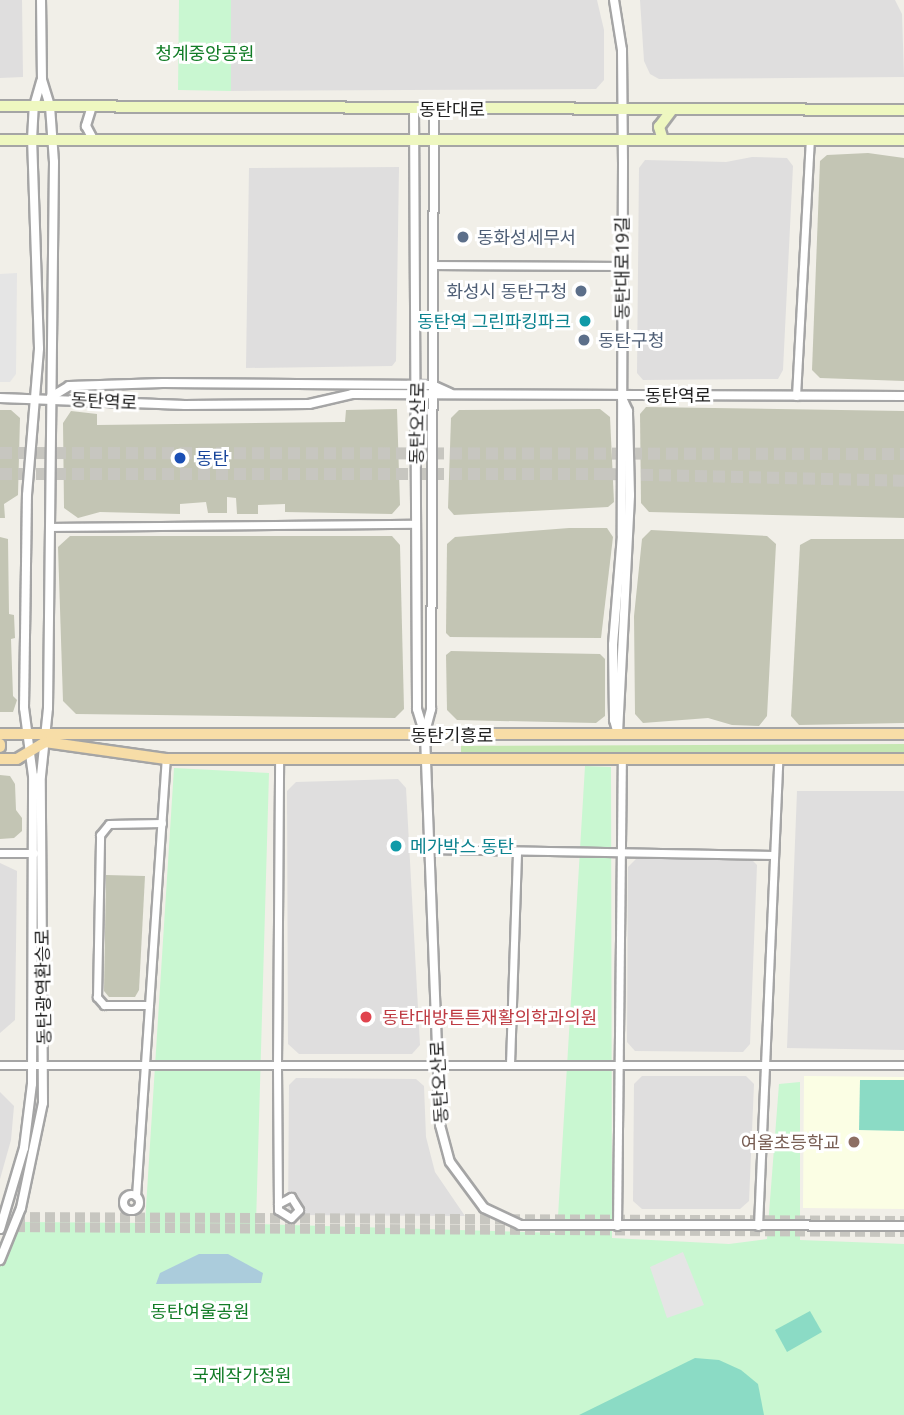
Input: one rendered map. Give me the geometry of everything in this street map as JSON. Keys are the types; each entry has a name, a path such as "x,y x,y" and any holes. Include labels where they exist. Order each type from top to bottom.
{"main road":[{"name":"동탄대로","path":"0,106 622,111 904,110"},
{"path":"663,140 659,127 671,111"},
{"name":"동탄대로","path":"0,140 904,141"},
{"name":"동탄기흥로","path":"0,734 26,734 166,759 904,759"},
{"name":"동탄기흥로","path":"0,759 17,759 46,738 904,734"}],"street":[{"path":"34,398 39,348 32,140 34,106 42,80 41,0"},
{"name":"동탄대로19길","path":"614,0 621,40 621,395 628,411 630,495 618,734"},
{"name":"동탄역로","path":"42,80 50,106 53,140 49,346 48,708"},
{"path":"92,107 86,126 93,139"},
{"name":"동탄오산로","path":"414,109 416,709 425,735"},
{"name":"동탄오산로","path":"434,109 431,709 425,735 425,759 443,1145 458,1179 484,1208 520,1225 617,1226"},
{"path":"796,396 810,140"},
{"path":"415,182 426,177 434,183"},
{"path":"432,265 622,265"},
{"path":"39,348 49,346"},
{"name":"동탄역로","path":"50,398 69,386 417,389 453,394 904,397"},
{"path":"114,386 114,401"},
{"name":"동탄역로","path":"0,398 309,404 352,394 417,389"},
{"name":"동탄광역환승로","path":"0,1229 26,1136 32,1065 33,776 27,752 24,708 27,495 34,398"},
{"path":"49,527 415,524"},
{"name":"동탄광역환승로","path":"0,1260 22,1208 36,1152 44,1065 41,776 48,708"},
{"path":"622,758 617,1226 904,1226"},
{"path":"136,1196 166,759"},
{"path":"758,1226 778,759"},
{"path":"279,760 278,1205 281,1215 296,1215 296,1200 286,1197"},
{"path":"149,1005 104,1005 97,998 100,835 109,824 162,824"},
{"path":"429,849 774,855"},
{"path":"510,1064 517,851"},
{"path":"0,853 34,853"},
{"path":"0,1065 904,1065"},
{"path":"278,1171 286,1197"},
{"path":"278,1205 286,1197"}],"shaded area":[{"path":"0,0 22,0 23,77 0,78"},
{"path":"231,0 597,0 604,30 604,80 596,89 231,91"},
{"path":"640,0 895,0 902,14 904,77 659,79 650,74 644,61"},
{"path":"868,153 904,158 904,381 820,378 812,370 820,161 827,155"},
{"path":"752,157 787,158 793,166 783,370 778,379 643,380 637,373 639,168 645,160 726,162"},
{"path":"399,167 396,361 392,366 246,368 249,168"},
{"path":"17,273 16,374 10,382 0,382 0,274"},
{"path":"646,407 904,411 904,518 649,512 641,503 640,414"},
{"path":"397,409 400,505 392,514 285,512 285,504 258,505 258,514 237,514 236,498 227,497 227,513 208,513 206,502 180,504 180,514 100,512 78,518 64,508 63,423 71,411 97,414 97,425 345,422 346,410"},
{"path":"600,409 610,417 614,502 608,507 454,515 448,508 451,418 459,410"},
{"path":"0,410 11,410 20,418 18,495 4,504 5,518 0,518"},
{"path":"569,528 607,528 613,537 601,638 450,637 446,633 447,544 455,537"},
{"path":"651,530 767,536 776,544 767,716 759,726 732,725 708,718 643,723 635,714 634,616 642,539"},
{"path":"70,536 392,536 400,545 404,709 395,718 76,714 63,701 58,547"},
{"path":"0,537 8,539 9,614 14,615 15,638 11,639 13,696 17,700 13,712 0,712"},
{"path":"811,539 904,539 904,723 799,725 791,716 800,545"},
{"path":"451,651 600,654 605,659 605,716 596,723 457,720 447,710 446,655"},
{"path":"0,775 10,776 15,784 16,810 22,818 22,831 14,838 0,839"},
{"path":"398,779 406,788 420,1045 412,1054 299,1054 288,1044 287,791 296,782"},
{"path":"797,791 904,791 904,1050 787,1048"},
{"path":"750,858 757,865 750,1044 743,1052 635,1051 627,1042 628,867 636,859"},
{"path":"0,863 17,871 15,1020 0,1033"},
{"path":"106,875 145,876 139,990 135,997 109,997 104,991"},
{"path":"642,1076 746,1076 754,1084 749,1201 740,1209 642,1209 633,1201 634,1084"},
{"name":"여울초등학교","path":"804,1076 904,1077 904,1209 803,1208"},
{"path":"296,1078 416,1079 424,1086 426,1137 435,1172 465,1216 288,1215 289,1085"},
{"path":"0,1092 14,1106 11,1140 0,1179"},
{"path":"683,1252 704,1305 667,1318 650,1267"}],"green space":[{"name":"청계중앙공원","path":"179,0 231,0 231,91 178,90"},
{"path":"904,744 904,754 461,755 461,746"},
{"name":"동탄여울공원","path":"585,766 611,767 612,1238 729,1244 767,1239 779,1084 800,1082 800,1240 904,1244 904,1415 0,1415 0,1265 22,1222 145,1223 174,768 269,773 256,1224 557,1233"},
{"path":"860,1080 904,1080 904,1131 859,1130"},
{"path":"810,1311 822,1332 787,1352 775,1330"},
{"path":"695,1358 719,1360 741,1370 758,1384 764,1415 579,1415"}],"water":[{"path":"199,1254 228,1254 263,1273 261,1283 156,1284 160,1273"}],"tunnel":[{"path":"0,453 904,454"},
{"path":"0,474 605,474 904,481"},
{"path":"0,1217 904,1221"},
{"path":"0,1227 904,1232"}],"place":[{"name":"동화성세무서","path":"463,237"},
{"name":"화성시 동탄구청","path":"581,291"},
{"name":"동탄역 그린파킹파크","path":"585,321"},
{"name":"동탄구청","path":"584,340"},
{"name":"동탄","path":"180,458"},
{"name":"메가박스 동탄","path":"396,846"},
{"name":"동탄대방튼튼재활의학과의원","path":"366,1017"},
{"name":"여울초등학교","path":"854,1142"}],"park label":[{"name":"국제작가정원","path":"242,1375"}]}
